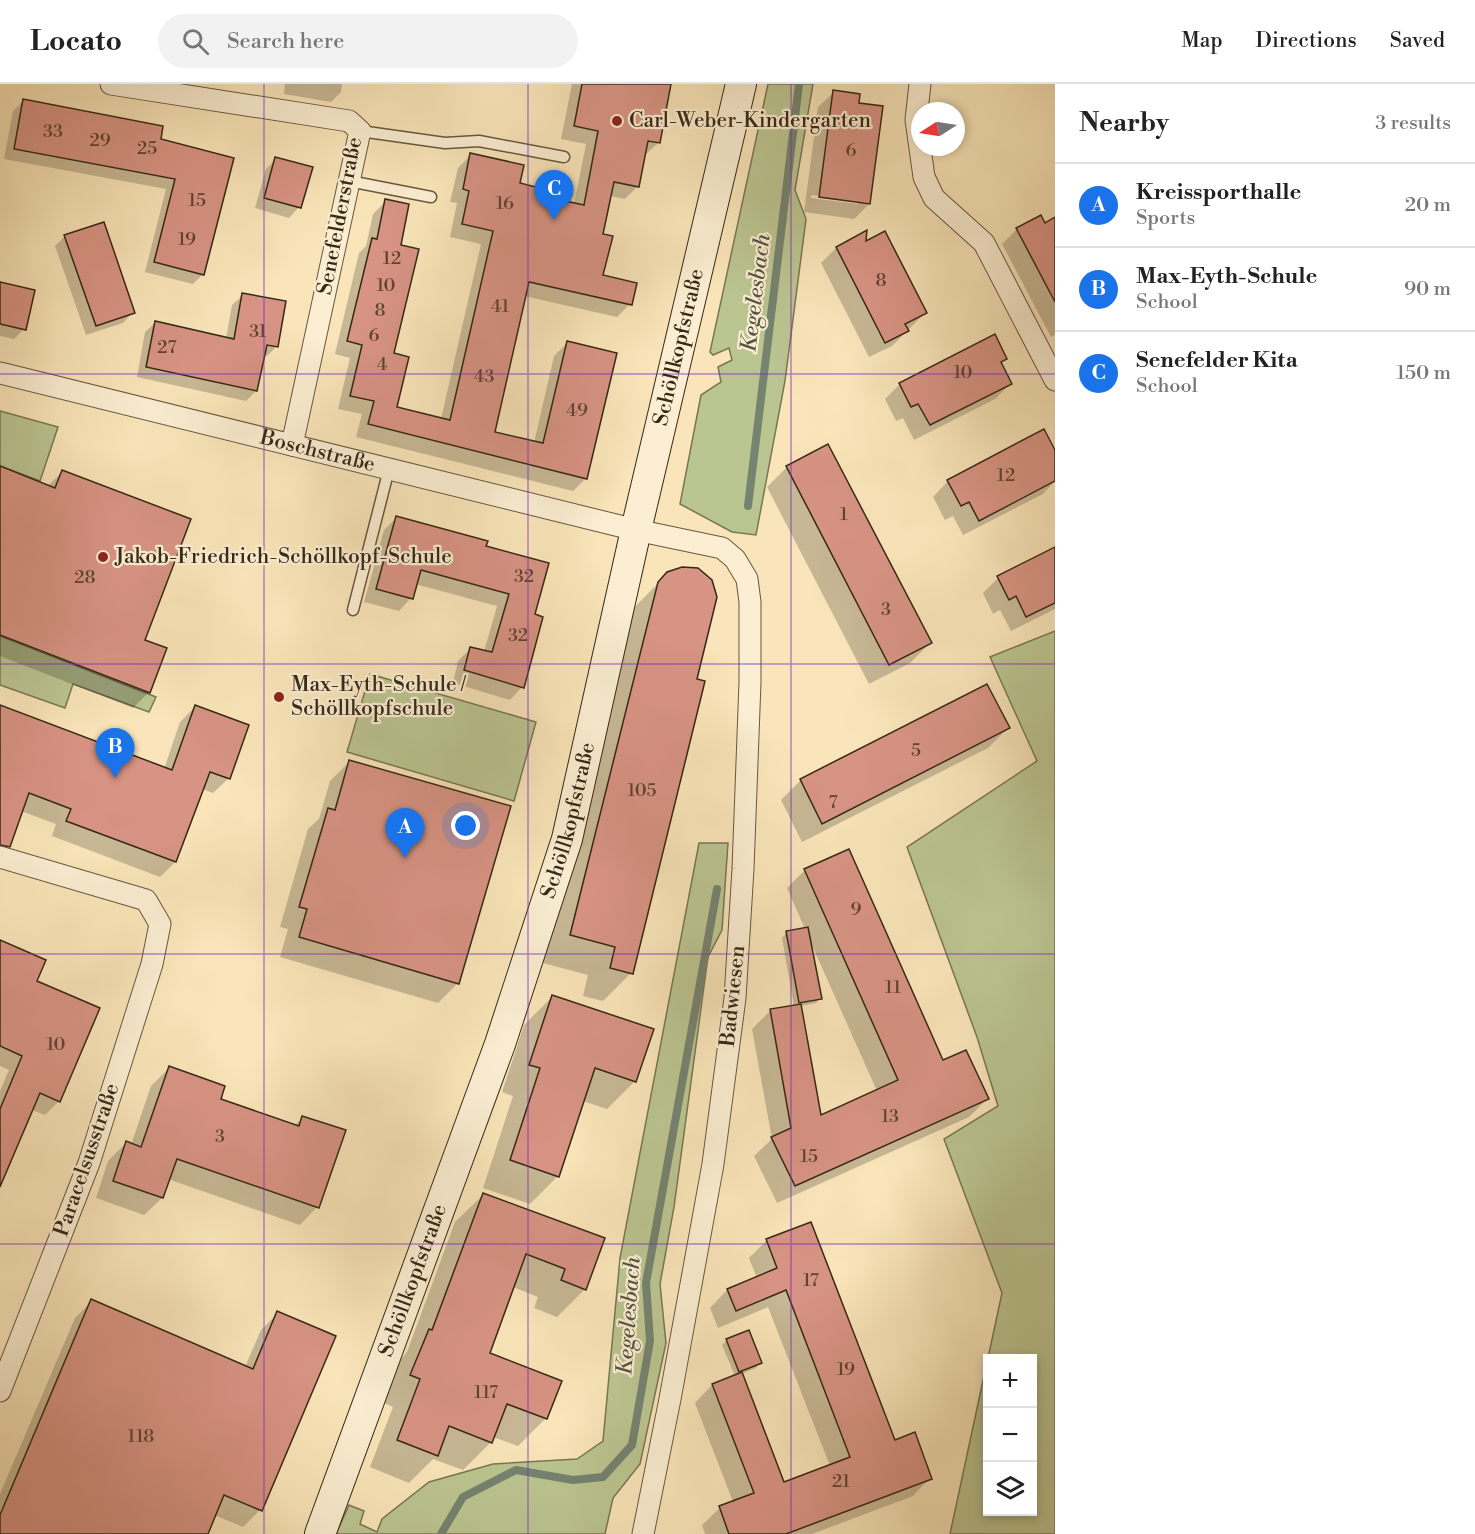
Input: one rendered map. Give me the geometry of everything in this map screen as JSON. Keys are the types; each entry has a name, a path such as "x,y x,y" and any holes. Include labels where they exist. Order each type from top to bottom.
{"main road":[{"name":"Schöllkopfstraße","path":"320,1534 500,1044 567,839 636,530 741,84"}],"street":[{"name":"Senefelderstraße","path":"111,84 350,121 360,131 292,445"},
{"path":"920,84 916,120 924,177 934,198 984,243 1055,380"},
{"name":"Boschstraße","path":"0,373 636,530"},
{"name":"Badwiesen","path":"636,530 722,548 735,560 747,579 750,614 750,682 743,869 735,998 713,1164 643,1534"},
{"name":"Paracelsusstraße","path":"0,857 146,900 160,924 152,964 89,1163 0,1391"}],"lane":[{"path":"360,131 446,143 479,141 564,157"},
{"path":"349,181 431,197"},
{"path":"353,610 389,469"}],"green space":[{"path":"768,84 813,84 795,190 806,219 785,381 756,535 732,532 680,504 701,395 721,382 718,367 732,360 729,348 713,355 710,352"},
{"path":"0,411 58,427 40,481 0,466"},
{"path":"1055,631 1055,1534 950,1534 983,1381 983,1516 1037,1516 1037,1354 989,1354 1002,1293 944,1139 998,1106 977,1037 907,847 1037,761 990,657"},
{"path":"0,636 156,697 149,712 73,684 65,708 0,685"},
{"path":"370,674 536,722 514,801 347,752"},
{"path":"699,843 728,843 722,930 708,957 674,1207 660,1284 666,1343 640,1464 613,1498 605,1534 336,1534 349,1505 364,1511 360,1524 377,1532 382,1519 429,1482 493,1464 577,1459 603,1441 620,1258"}],"building":[{"path":"582,84 671,84 660,143 648,141 639,187 614,182 603,234 613,236 603,275 637,283 632,305 529,282 495,432 543,443 567,341 617,353 587,479 368,424 374,401 350,396 362,345 347,341 372,238 377,239 385,199 409,204 401,245 419,249 394,353 409,357 397,407 450,420 493,231 462,224 469,191 463,189 470,153 524,165 520,183 540,188 538,195 584,205 598,131 574,126"},
{"path":"833,90 860,94 859,103 883,106 870,204 819,197"},
{"path":"23,99 163,126 161,139 234,158 204,275 154,262 175,179 14,149"},
{"path":"275,157 313,167 301,208 264,198"},
{"path":"1041,215 1045,223 1055,217 1055,302 1016,228"},
{"path":"104,222 135,313 96,326 64,235"},
{"path":"867,230 866,241 885,231 927,313 905,324 909,331 885,343 836,247"},
{"path":"0,282 35,290 26,330 0,324"},
{"path":"242,293 286,301 278,347 267,345 257,391 146,367 155,321 234,339"},
{"path":"995,334 1007,359 1001,362 1012,384 930,425 918,404 911,407 899,383"},
{"path":"1044,429 1055,450 1055,481 979,521 969,502 961,506 947,480"},
{"path":"828,444 932,643 889,665 786,466"},
{"name":"Jakob-Friedrich-Schöllkopf-Schule","path":"0,466 55,488 62,470 191,519 145,640 167,648 150,693 0,635"},
{"path":"396,516 488,541 486,546 549,563 535,614 543,617 524,688 464,670 470,647 492,652 509,594 421,570 413,599 376,589"},
{"path":"1055,547 1055,603 1026,617 1016,596 1009,600 997,576"},
{"path":"682,567 698,568 712,580 717,597 697,679 705,681 633,974 610,968 615,947 570,935 658,582 667,572"},
{"path":"987,684 1010,728 822,824 800,779"},
{"path":"0,705 172,770 195,705 249,725 230,779 210,772 176,862 66,821 71,809 29,793 10,847 0,845"},
{"path":"349,760 511,806 459,984 299,937 307,909 299,907 328,808 335,810"},
{"path":"849,849 943,1060 966,1050 989,1099 795,1186 771,1137 791,1128 770,1009 801,1004 821,1115 898,1080 804,869"},
{"path":"808,927 822,999 799,1003 786,931"},
{"path":"0,940 46,960 37,981 100,1008 60,1102 40,1093 0,1187 0,1109 22,1056 0,1046"},
{"path":"552,995 654,1029 636,1082 595,1068 559,1177 510,1160 540,1068 529,1065"},
{"path":"169,1066 225,1086 221,1099 299,1126 302,1116 346,1130 319,1208 177,1159 163,1198 113,1181 126,1141 141,1147"},
{"path":"483,1193 605,1238 586,1290 561,1280 565,1269 526,1254 490,1353 562,1381 547,1419 507,1404 492,1443 449,1426 438,1456 397,1440 420,1379 410,1375 429,1329 432,1330"},
{"path":"811,1222 895,1440 915,1432 932,1479 786,1534 729,1534 719,1506 754,1493 712,1384 742,1372 784,1482 850,1457 786,1290 736,1311 727,1289 777,1268 766,1239"},
{"path":"91,1299 253,1369 277,1311 336,1336 262,1511 224,1495 208,1534 0,1534 0,1515"},
{"path":"749,1330 762,1363 739,1372 726,1339"}],"waterway":[{"name":"Kegelesbach","path":"748,506 799,84"},
{"name":"Kegelesbach","path":"441,1534 463,1497 516,1470 573,1480 603,1477 632,1445 650,1341 646,1283 717,889"}],"place":[{"name":"Carl-Weber-Kindergarten","path":"617,121"},
{"name":"Senefelder Kita","path":"554,220"},
{"name":"Jakob-Friedrich-Schöllkopf-Schule","path":"103,557"},
{"name":"Max-Eyth-Schule / Schöllkopfschule","path":"279,697"},
{"name":"Max-Eyth-Schule","path":"115,778"},
{"name":"Kreissporthalle","path":"405,858"}]}
